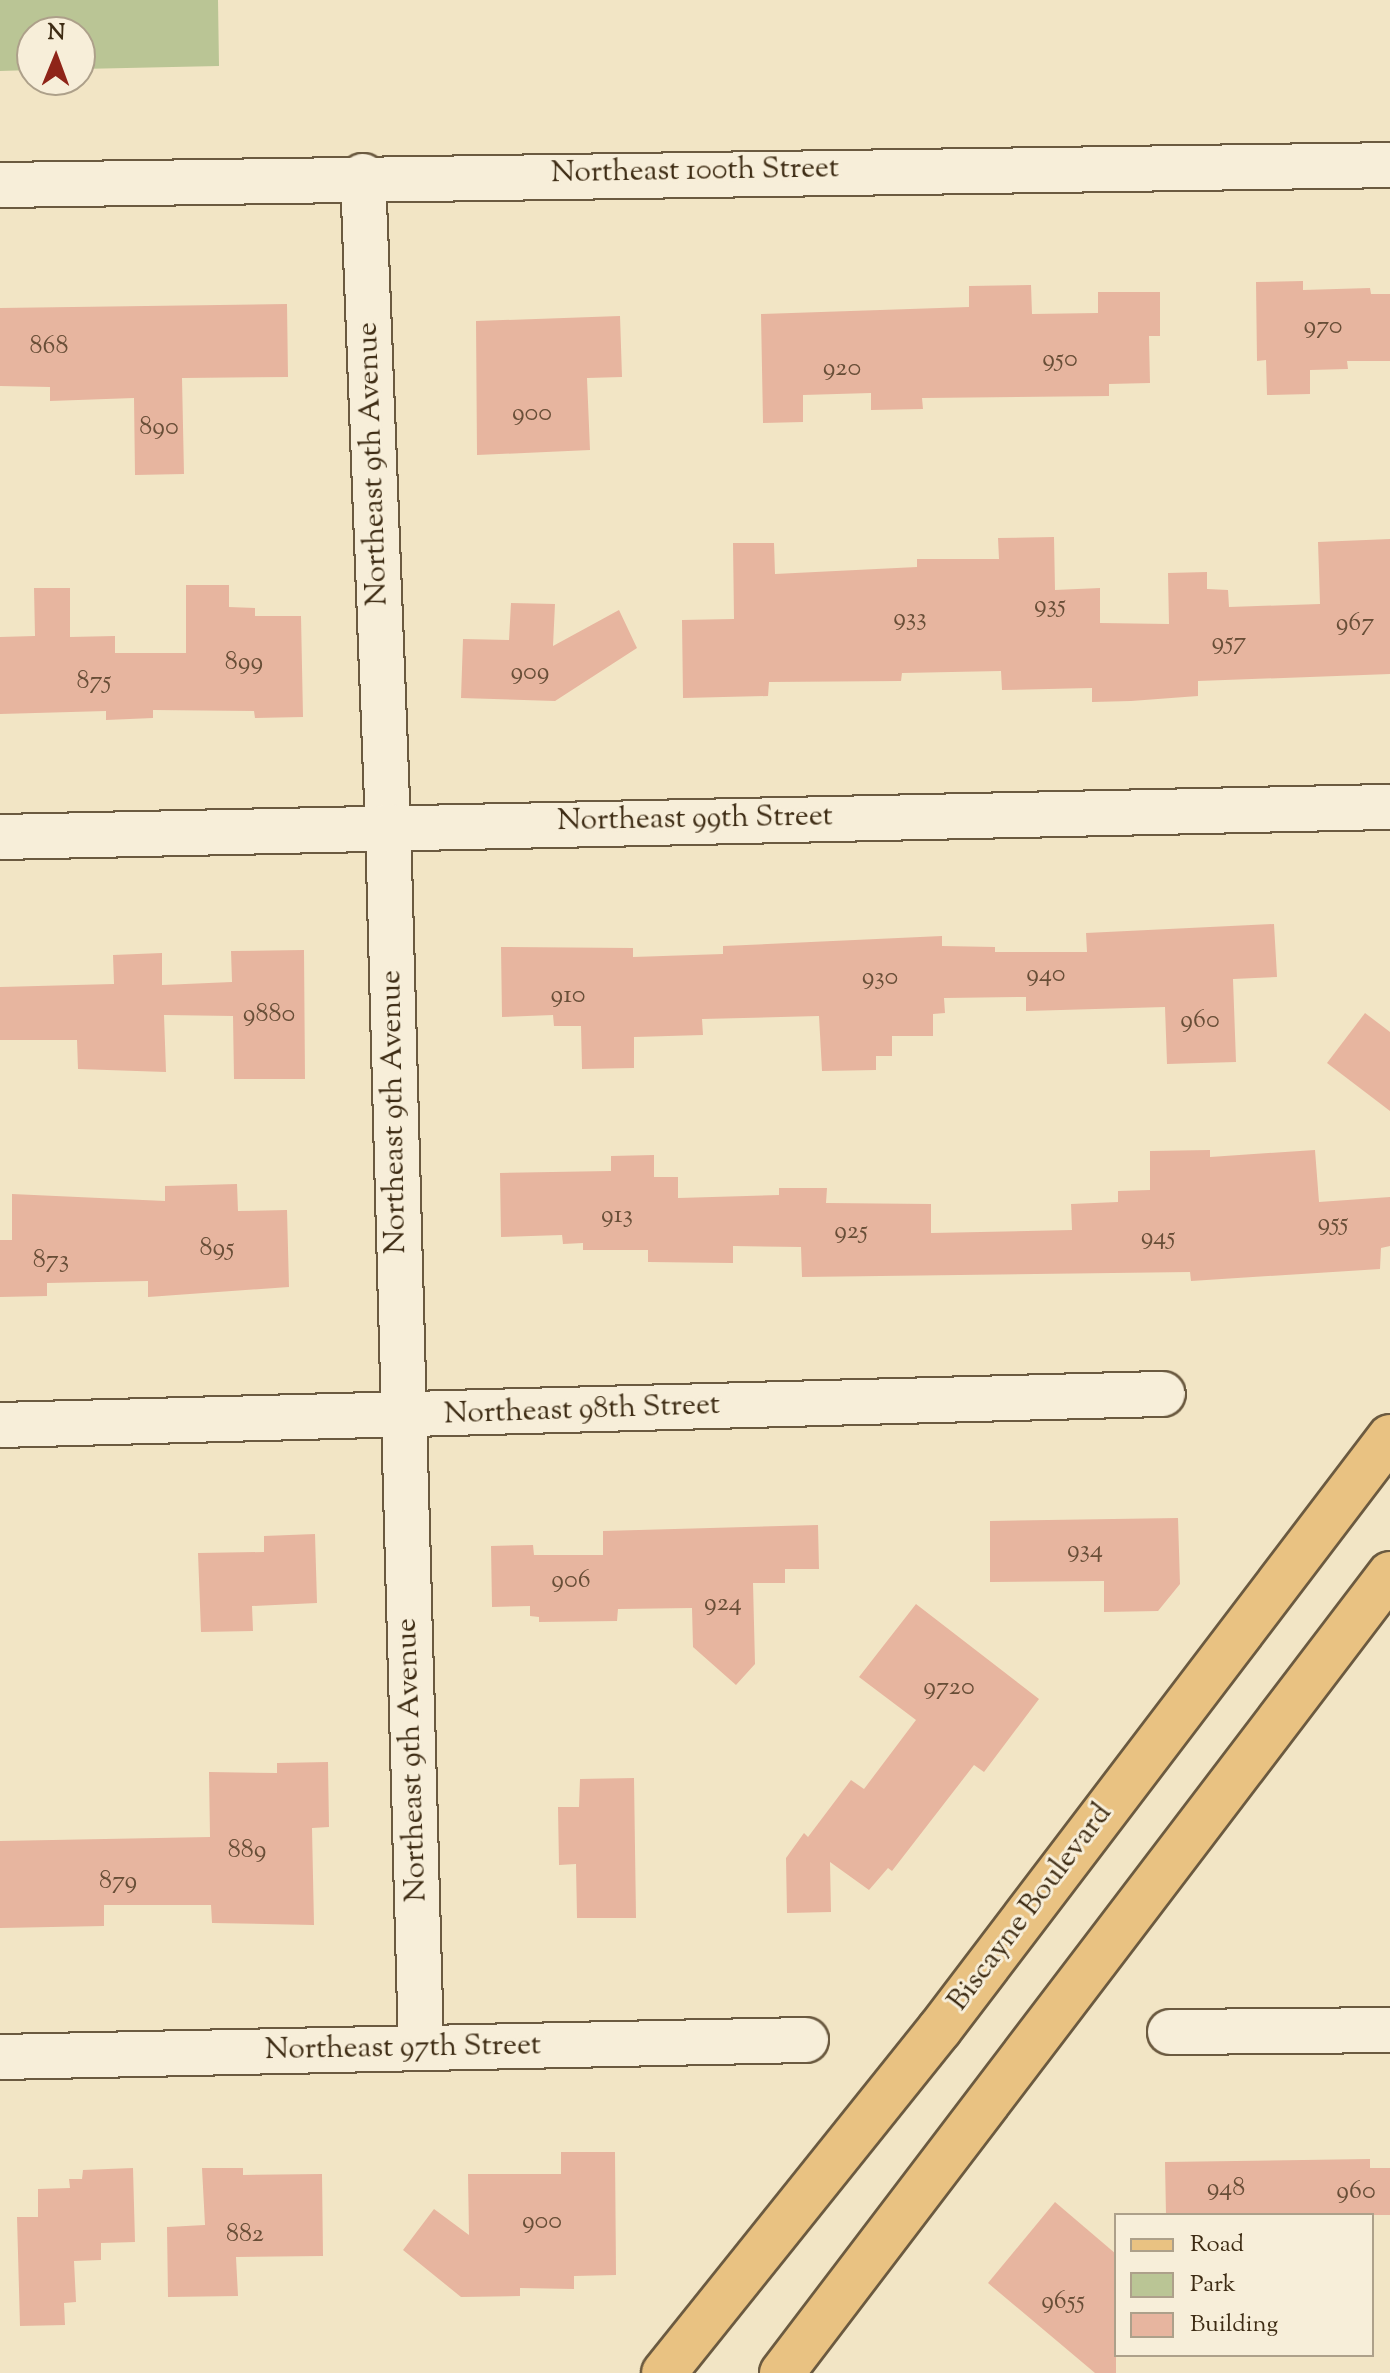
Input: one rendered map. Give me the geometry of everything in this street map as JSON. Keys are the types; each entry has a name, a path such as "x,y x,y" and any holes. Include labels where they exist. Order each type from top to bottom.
{"main road":[{"name":"Biscayne Boulevard","path":"664,2373 939,2030 1390,1437"},
{"path":"782,2373 1390,1574"}],"street":[{"name":"Northeast 100th Street","path":"0,185 363,176 1390,165"},
{"name":"Northeast 9th Avenue","path":"363,176 388,826 421,2048"},
{"name":"Northeast 99th Street","path":"0,837 388,826 1390,807"},
{"name":"Northeast 98th Street","path":"0,1425 403,1417 1163,1394"},
{"path":"1170,2032 1390,2030"},
{"name":"Northeast 97th Street","path":"0,2057 806,2040"}],"green space":[{"path":"0,0 218,0 219,66 96,69 96,16 16,16 16,70 0,71"}],"building":[{"path":"1303,281 1303,290 1370,288 1371,294 1390,294 1390,361 1347,361 1348,369 1310,370 1310,394 1267,395 1266,360 1257,361 1256,282"},
{"path":"1031,285 1032,314 1098,313 1098,292 1160,292 1160,336 1149,336 1150,383 1109,384 1109,396 922,398 923,409 871,410 871,393 803,395 803,422 763,423 761,314 969,307 969,286"},
{"path":"287,304 288,377 182,378 184,474 135,475 134,398 50,401 50,387 0,386 0,308"},
{"path":"620,316 622,377 587,378 590,450 477,455 476,321"},
{"path":"1054,537 1055,590 1100,588 1100,623 1169,624 1168,573 1207,572 1207,589 1228,590 1229,607 1320,604 1318,542 1390,539 1390,674 1198,681 1198,696 1131,701 1092,702 1092,688 1002,690 1001,671 902,673 901,681 769,682 768,696 683,698 682,620 734,619 733,543 774,543 775,574 917,567 917,559 999,559 998,538"},
{"path":"186,585 229,585 229,607 255,608 255,616 301,616 303,717 255,718 254,711 153,710 153,718 106,720 106,711 0,714 0,637 35,636 34,588 70,588 70,637 115,636 115,653 186,653"},
{"path":"511,603 555,604 553,646 619,610 637,648 555,701 461,698 463,639 509,640"},
{"path":"1274,924 1277,977 1233,979 1236,1062 1167,1064 1165,1007 1026,1011 1026,997 944,998 945,1013 933,1014 933,1036 892,1036 892,1056 876,1056 876,1070 822,1071 819,1016 702,1019 703,1035 634,1037 634,1068 582,1069 581,1026 554,1026 553,1015 502,1017 501,947 633,948 633,957 723,954 723,946 942,936 942,946 995,947 995,952 1087,952 1086,933"},
{"path":"304,950 305,1079 234,1079 233,1016 164,1015 166,1072 78,1069 77,1040 0,1040 0,987 114,984 113,955 162,953 162,985 232,982 231,951"},
{"path":"1365,1013 1390,1032 1390,1111 1327,1063"},
{"path":"1210,1150 1210,1157 1315,1150 1319,1202 1390,1197 1390,1246 1381,1248 1380,1269 1191,1281 1190,1272 802,1277 801,1247 733,1246 733,1263 648,1262 648,1250 583,1250 583,1243 563,1244 562,1235 501,1237 500,1173 611,1171 611,1156 654,1155 654,1177 678,1177 678,1198 779,1195 779,1188 827,1188 826,1203 931,1204 931,1233 1072,1230 1071,1204 1118,1202 1118,1191 1150,1190 1150,1151"},
{"path":"237,1184 238,1211 287,1210 289,1287 148,1297 148,1281 47,1283 47,1296 0,1297 0,1240 12,1240 12,1194 165,1201 165,1186"},
{"path":"1178,1518 1180,1584 1158,1611 1104,1612 1104,1581 990,1582 990,1521"},
{"path":"818,1525 819,1569 785,1569 785,1583 753,1583 755,1664 736,1685 693,1647 692,1608 618,1609 617,1621 539,1622 539,1617 530,1616 530,1606 492,1607 491,1546 533,1545 534,1555 603,1555 603,1531"},
{"path":"315,1534 317,1603 252,1606 253,1631 201,1632 198,1553 264,1552 264,1536"},
{"path":"916,1604 1039,1699 984,1772 974,1765 892,1871 888,1868 869,1890 830,1862 831,1912 787,1913 786,1858 804,1833 808,1837 851,1780 864,1789 916,1720 859,1677"},
{"path":"328,1762 329,1827 312,1828 314,1925 212,1923 211,1905 104,1905 104,1926 0,1928 0,1841 210,1837 209,1772 277,1773 277,1763"},
{"path":"634,1778 636,1918 577,1918 576,1864 559,1865 558,1807 579,1807 580,1779"},
{"path":"561,2152 615,2152 616,2275 574,2276 574,2289 520,2288 520,2296 461,2297 403,2250 434,2209 469,2235 468,2174 561,2174"},
{"path":"1370,2159 1370,2168 1390,2168 1390,2215 1166,2213 1165,2162"},
{"path":"133,2168 135,2242 101,2243 101,2260 74,2261 76,2302 64,2303 65,2325 20,2326 17,2217 38,2217 38,2189 70,2188 69,2179 82,2179 83,2170"},
{"path":"202,2168 243,2168 243,2175 322,2174 323,2256 236,2257 238,2296 168,2297 167,2227 205,2225"},
{"path":"1055,2202 1114,2252 1116,2373 1095,2373 988,2283"}]}
